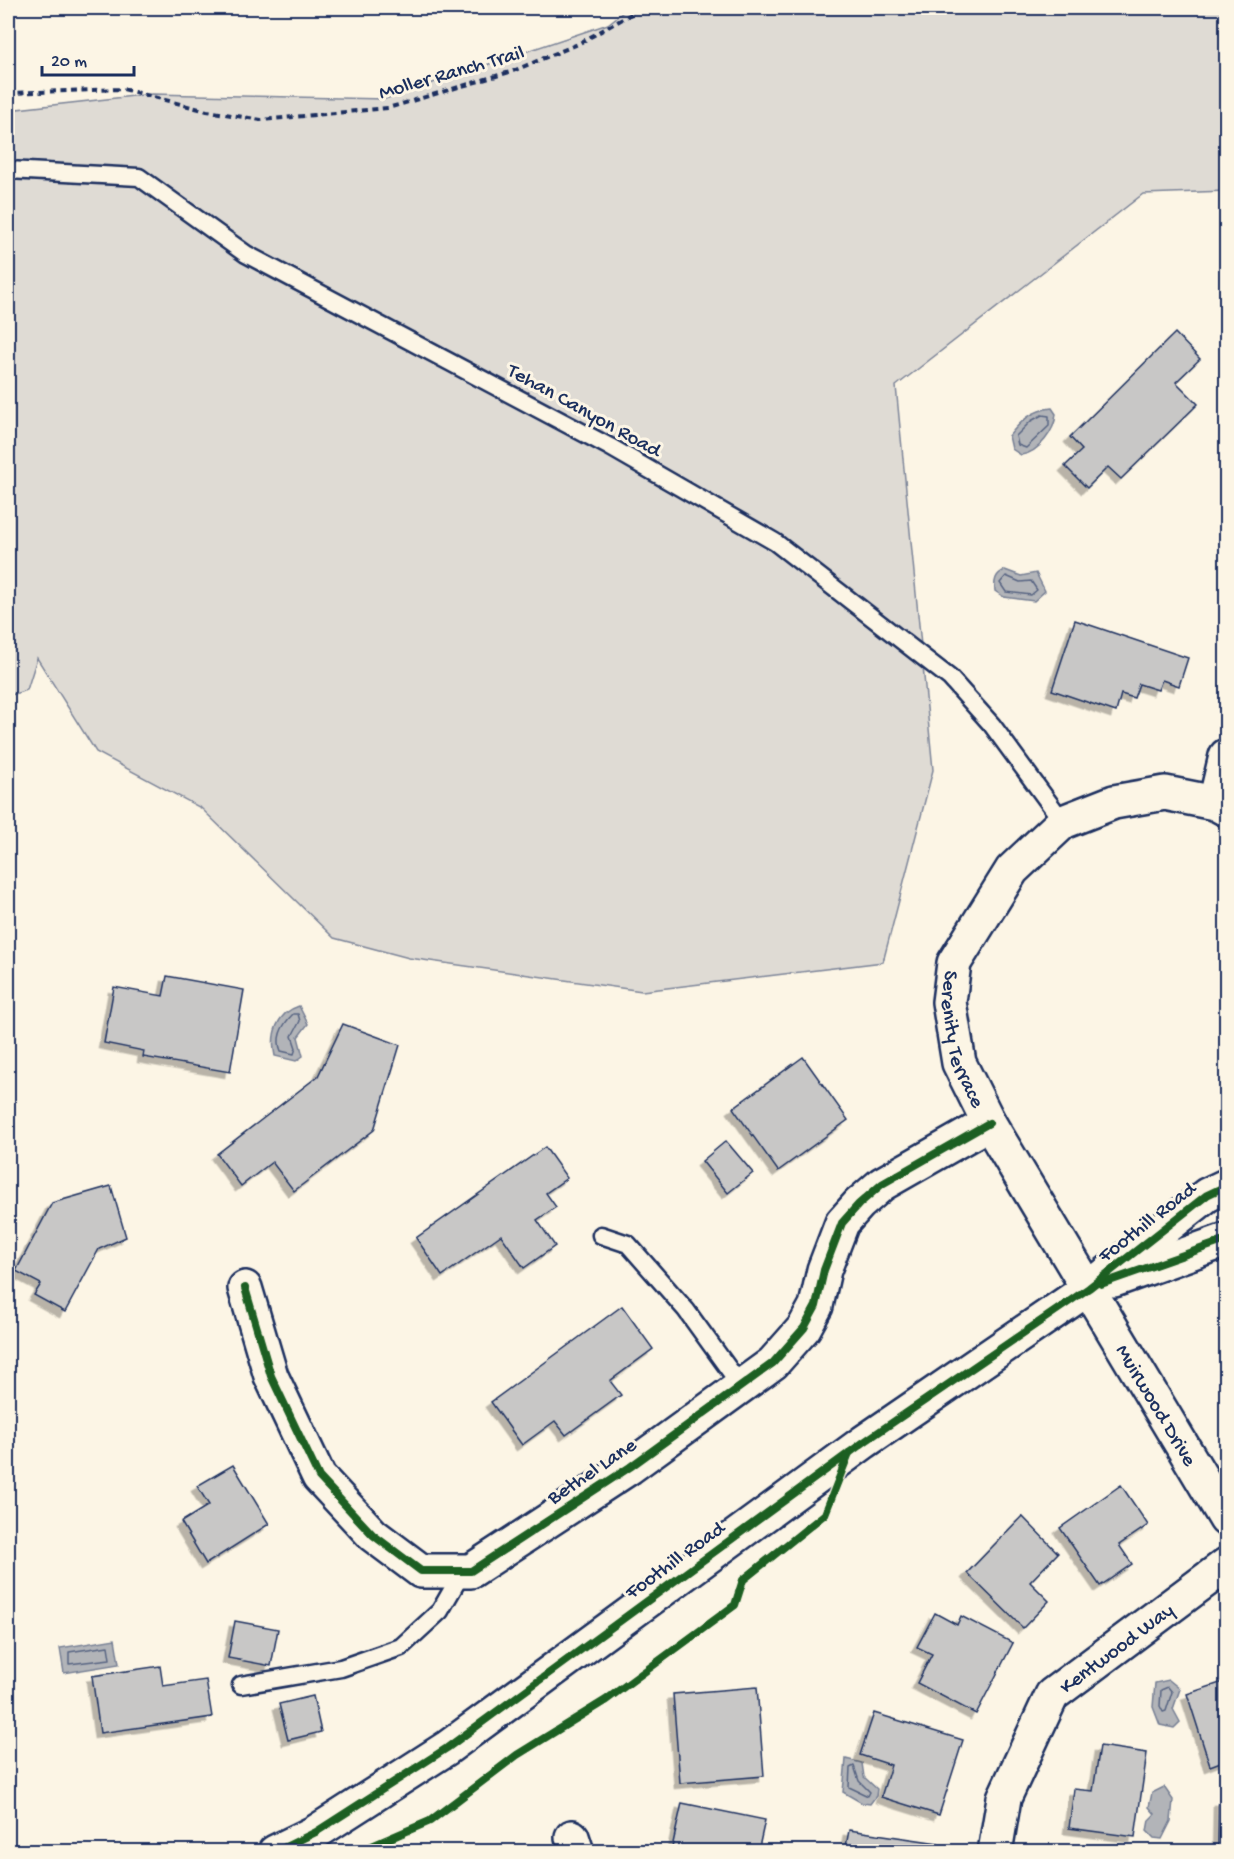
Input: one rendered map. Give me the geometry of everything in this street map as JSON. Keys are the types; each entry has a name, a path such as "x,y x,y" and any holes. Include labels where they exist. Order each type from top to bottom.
{"street":[{"path":"1221,806 1227,756"},
{"name":"Serenity Terrace","path":"1089,1288 989,1123 959,1063 949,1002 954,963 1012,870 1063,822 1114,802 1165,794 1221,806"},
{"name":"Bethel Lane","path":"245,1288 271,1376 319,1477 373,1535 421,1571 471,1571 630,1467 773,1363 804,1328 816,1306 824,1270 842,1223 859,1204 882,1184 989,1123"},
{"name":"Foothill Road","path":"275,1851 316,1832 447,1748 856,1448 1089,1288 1207,1195 1227,1186"},
{"name":"Foothill Road","path":"1089,1288 1227,1240"},
{"name":"Muirwood Drive","path":"1089,1288 1227,1520"},
{"name":"Kentwood Way","path":"995,1851 1004,1798 1052,1695 1227,1565"}],"lane":[{"name":"Tehan Canyon Road","path":"8,170 139,177 246,254 610,447 775,542 950,678 992,725 1063,822"},
{"path":"601,1235 628,1244 686,1310 741,1386"},
{"path":"242,1685 341,1668 401,1647 440,1611 463,1571"}],"path":[{"path":"1027,8 1055,13 1113,8"}],"shaded area":[{"path":"628,8 1226,8 1226,191 1143,194 896,386 933,770 883,962 642,991 409,958 334,938 201,808 96,752 37,658 27,690 8,696 8,110 152,94 385,99 608,24"}],"water":[{"path":"1052,408 1056,414 1055,420 1045,440 1034,450 1021,455 1012,449 1009,436 1018,426 1027,417"},
{"path":"1005,570 1021,576 1036,573 1045,591 1034,601 1004,597 995,591 995,584 997,576"},
{"path":"299,1006 308,1024 298,1037 303,1056 296,1061 275,1056 274,1040 277,1025 285,1014"},
{"path":"115,1639 119,1664 64,1673 60,1648"},
{"path":"1169,1680 1180,1689 1173,1709 1180,1722 1174,1728 1160,1725 1153,1707 1155,1683"},
{"path":"846,1759 862,1763 864,1777 877,1789 876,1796 870,1804 862,1803 843,1792"},
{"path":"1164,1787 1173,1800 1171,1821 1162,1839 1154,1838 1147,1831 1149,1820 1155,1814 1149,1807 1152,1793"}],"building":[{"path":"1175,333 1200,359 1176,382 1198,404 1121,479 1108,467 1087,488 1065,466 1082,450 1070,437"},
{"path":"1075,620 1188,658 1179,686 1162,680 1158,690 1139,684 1134,698 1121,694 1116,712 1052,690"},
{"path":"167,976 244,990 230,1072 143,1057 144,1051 104,1043 114,987 163,996"},
{"path":"343,1024 400,1045 374,1130 294,1191 272,1162 241,1186 217,1154 318,1076"},
{"path":"803,1057 848,1120 778,1171 733,1108"},
{"path":"726,1141 753,1173 728,1193 702,1161"},
{"path":"545,1147 567,1178 546,1193 556,1207 537,1220 555,1246 524,1268 501,1235 442,1276 416,1238"},
{"path":"111,1186 126,1237 99,1249 65,1312 34,1295 41,1284 16,1271 52,1203"},
{"path":"622,1306 653,1349 610,1381 621,1395 566,1435 555,1421 522,1445 491,1402"},
{"path":"233,1465 269,1524 206,1564 181,1522 209,1505 197,1486"},
{"path":"1121,1485 1148,1525 1119,1545 1132,1564 1100,1586 1060,1528"},
{"path":"1022,1516 1058,1553 1030,1582 1049,1601 1023,1628 967,1573"},
{"path":"935,1613 957,1625 961,1616 1013,1643 976,1714 917,1683 932,1654 917,1647"},
{"path":"235,1621 278,1629 271,1666 228,1658"},
{"path":"160,1666 163,1686 206,1680 212,1717 100,1733 92,1676"},
{"path":"1226,1681 1226,1760 1210,1766 1187,1694"},
{"path":"757,1687 764,1776 680,1783 673,1694"},
{"path":"313,1696 321,1732 288,1740 279,1704"},
{"path":"874,1713 963,1740 939,1815 881,1797 891,1765 860,1755"},
{"path":"1100,1746 1147,1753 1135,1837 1069,1828 1074,1789 1093,1791"},
{"path":"1219,1800 1226,1800 1226,1852 1218,1852"},
{"path":"682,1803 765,1820 758,1852 671,1852"},
{"path":"849,1830 938,1843 937,1852 845,1852"},
{"path":"1062,1847 1083,1852 1061,1852"}],"cycle path":[{"path":"245,1288 271,1376 319,1477 373,1535 421,1571 471,1571 630,1467 773,1363 804,1328 816,1306 824,1270 842,1223 859,1204 882,1184 989,1123"},
{"path":"275,1852 316,1832 447,1748 864,1442 1089,1288 1207,1195 1226,1186"},
{"path":"1101,1284 1226,1240"},
{"path":"358,1852 430,1821 517,1755 606,1700 735,1605 743,1580 825,1514 849,1453"}]}
